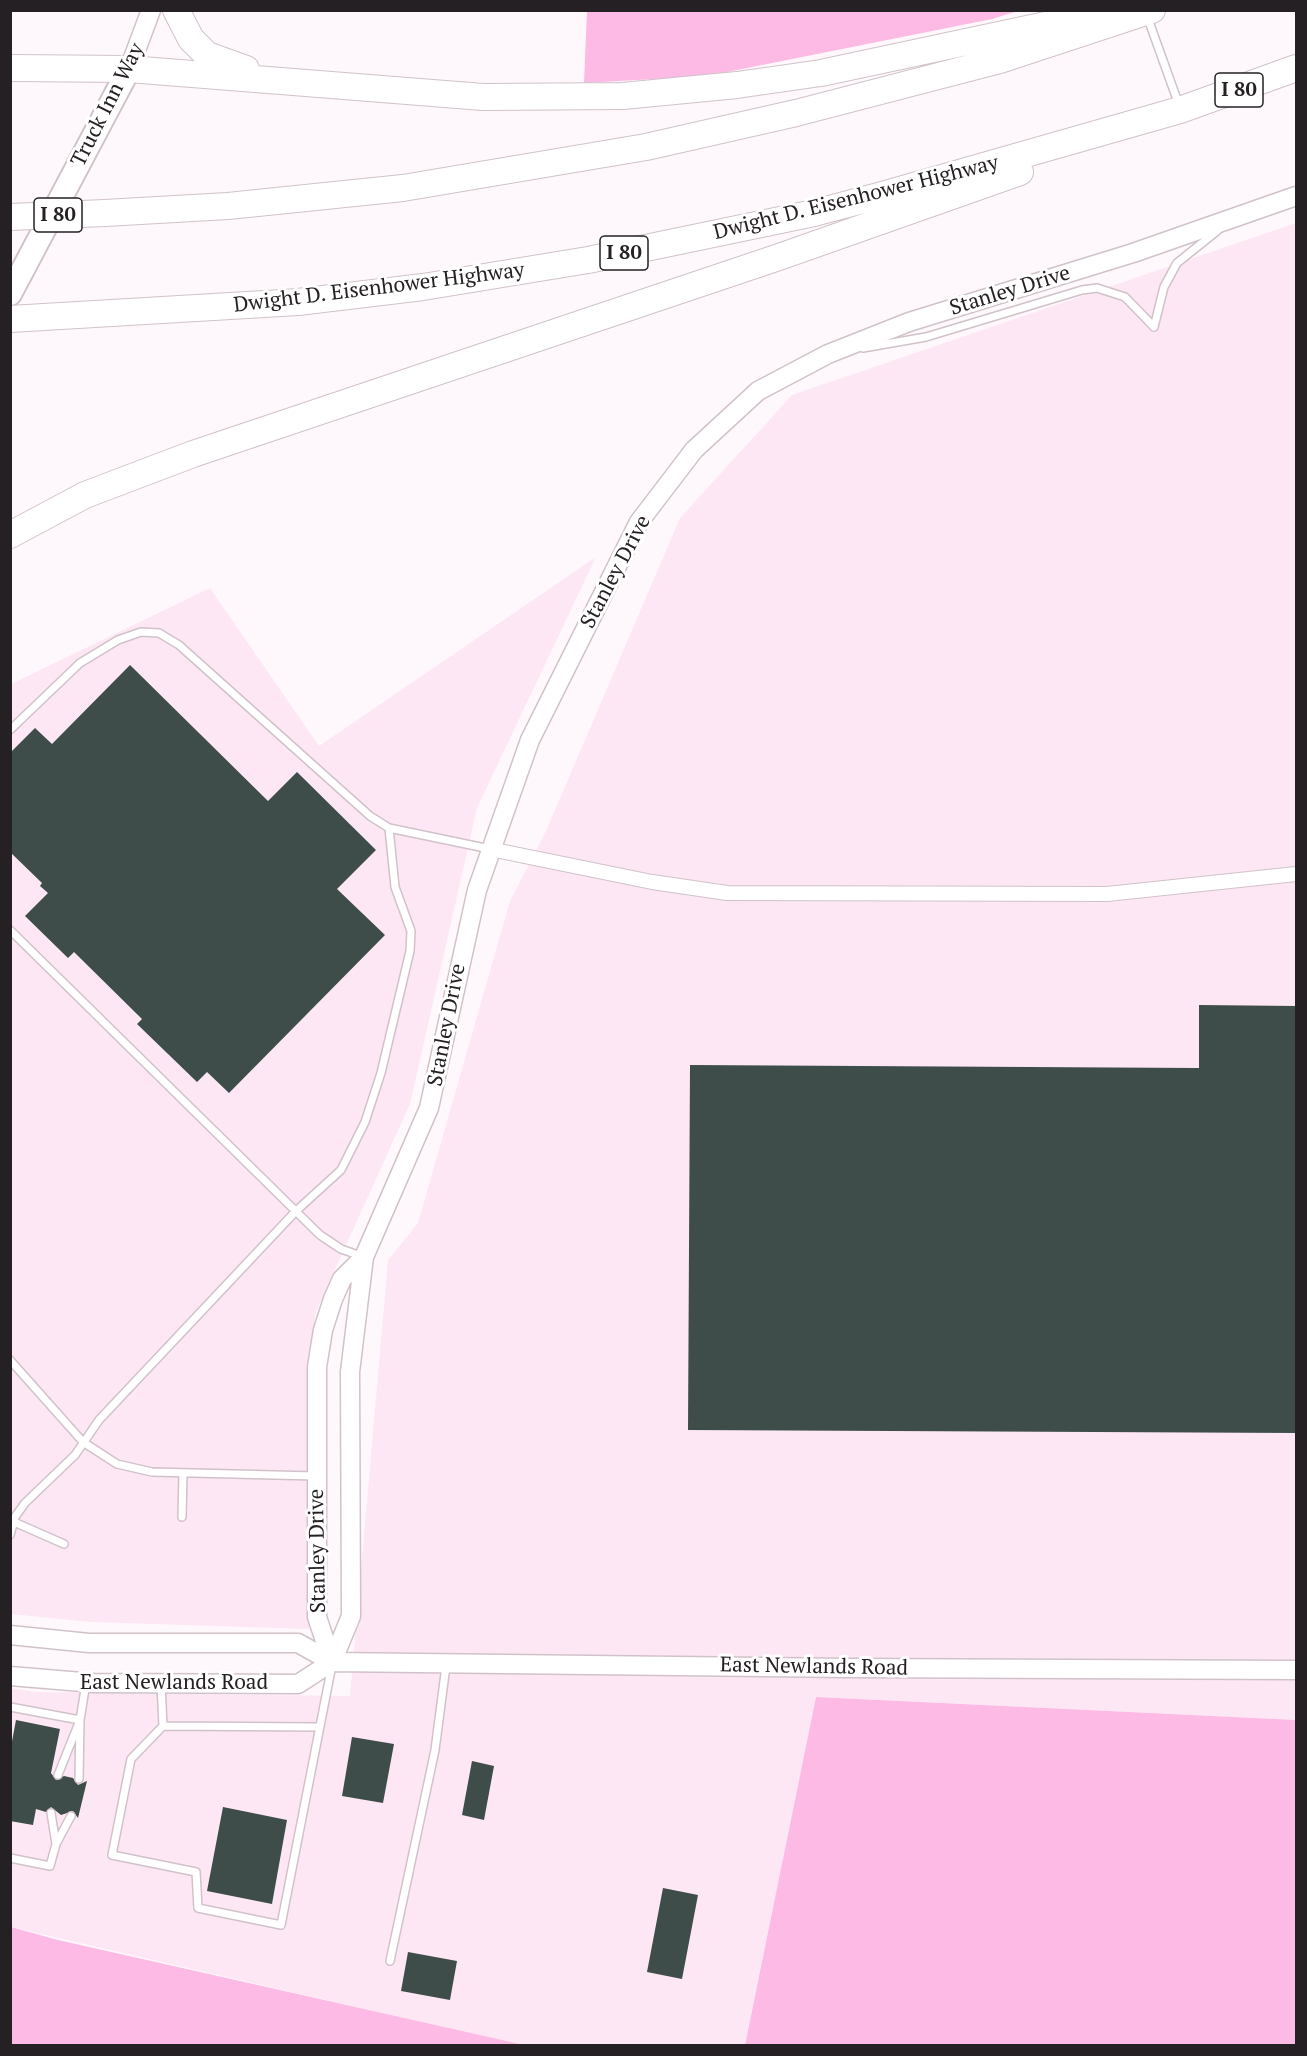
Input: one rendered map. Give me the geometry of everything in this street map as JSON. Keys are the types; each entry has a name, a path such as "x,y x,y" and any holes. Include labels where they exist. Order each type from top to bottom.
{"highway":[{"path":"176,10 191,39 207,55 241,68 488,87 545,97"},
{"path":"10,68 129,69 483,97 622,96 737,85 821,73 1116,10"},
{"name":"I 80","path":"10,217 261,203 403,188 635,149 796,113 1000,60 1149,12"},
{"name":"Dwight D. Eisenhower Highway","path":"10,319 298,302 423,287 588,260 814,213 1180,110 1296,68"},
{"name":"Truck Inn Way","path":"10,294 129,69"},
{"path":"10,535 85,495 152,468 1132,136 1180,110"}],"street":[{"name":"Truck Inn Way","path":"129,69 151,10"},
{"name":"Stanley Drive","path":"332,1662 351,1616 350,1372 364,1257 429,1108 440,1066 470,915 490,849 530,740 639,522 694,450 758,391 828,354 909,322 1232,220 1296,196"},
{"path":"490,849 652,882 727,892 1107,894 1296,874"},
{"name":"Stanley Drive","path":"332,1662 317,1617 317,1367 323,1330 342,1279 364,1257"},
{"name":"East Newlands Road","path":"10,1635 88,1643 298,1643 332,1662 1296,1670"},
{"name":"East Newlands Road","path":"10,1676 86,1683 298,1684 332,1662"}],"lane":[{"path":"1149,12 1180,110"},
{"path":"828,354 926,337 1090,289 1106,290 1125,297 1154,327 1164,287 1177,263 1232,220"},
{"path":"10,730 80,663 118,640 141,632 159,633 179,645 370,816 389,828 490,849"},
{"path":"10,1535 14,1522 25,1503 75,1455 99,1420 296,1211 340,1170 365,1122 384,1063 410,951 411,931 395,887 389,828"},
{"path":"10,930 320,1234 334,1244 364,1257"},
{"path":"10,1360 83,1442 117,1464 152,1472 316,1476"},
{"path":"182,1517 183,1473"},
{"path":"14,1522 64,1544"},
{"path":"320,1727 163,1726 131,1759 112,1855 196,1872 198,1908 281,1925 320,1727 332,1662"},
{"path":"390,1961 435,1750 447,1663"},
{"path":"79,1779 80,1720 86,1683"},
{"path":"161,1684 163,1726"},
{"path":"10,1707 80,1720"},
{"path":"58,1775 80,1720"},
{"path":"51,1813 56,1844"},
{"path":"10,1858 50,1866 56,1844 71,1816"}],"shaded area":[{"path":"587,11 1018,11 992,19 707,76 584,83"},
{"path":"1296,223 1296,1720 816,1697 745,2045 524,2046 11,1927 10,1688 36,1692 350,1696 388,1260 418,1223 510,901 546,831 680,518 792,395"},
{"path":"596,557 477,808 410,1104 315,1314 309,1629 90,1622 11,1614 11,684 210,588 319,746"},
{"path":"816,1697 1296,1720 1296,2045 745,2045"},
{"path":"11,1927 58,1940 524,2045 11,2045"}],"building":[{"path":"130,665 268,801 297,772 376,850 337,889 385,935 229,1093 207,1072 197,1082 137,1024 142,1019 74,952 68,958 25,916 48,893 40,886 42,883 10,852 10,753 35,728 52,744"},
{"path":"1199,1005 1296,1006 1296,1433 688,1430 690,1065 1199,1068"},
{"path":"16,1720 60,1729 51,1773 56,1780 64,1776 73,1778 78,1785 87,1781 78,1818 73,1811 61,1815 51,1807 46,1812 36,1809 33,1825 10,1821 10,1752"},
{"path":"352,1737 394,1744 383,1803 342,1796"},
{"path":"472,1761 494,1766 484,1820 462,1815"},
{"path":"223,1807 287,1820 272,1904 207,1891"},
{"path":"663,1888 698,1895 682,1979 647,1972"},
{"path":"408,1952 457,1961 450,2000 401,1991"}]}
